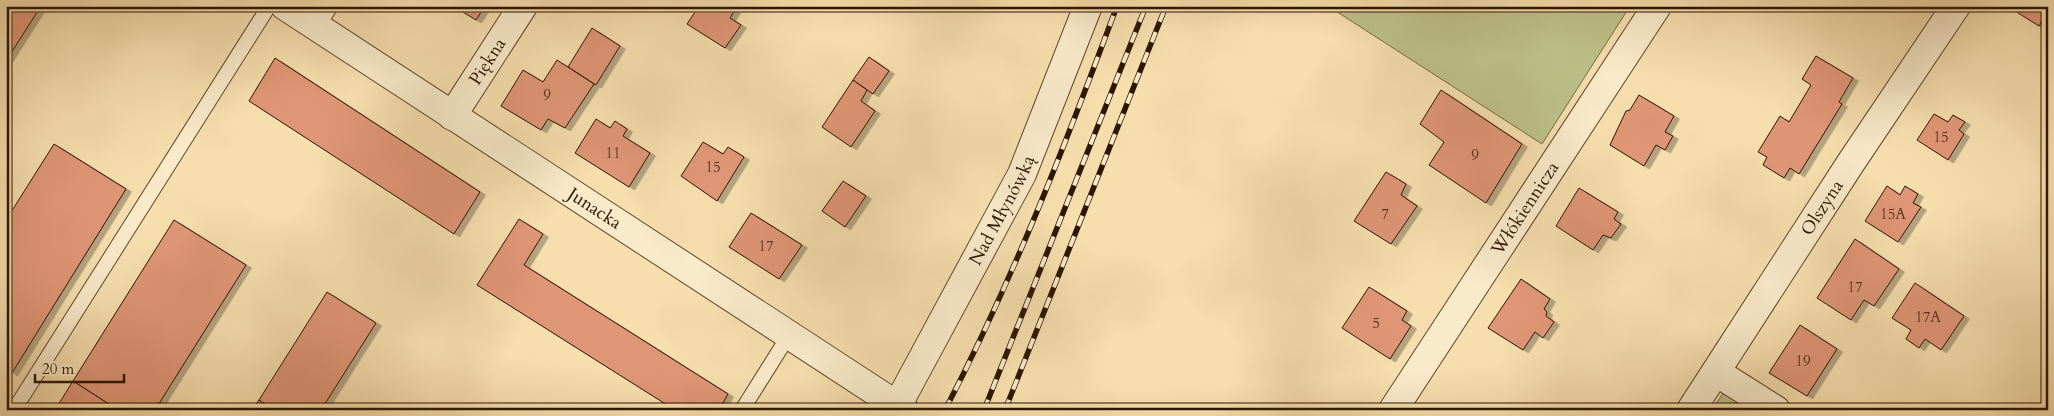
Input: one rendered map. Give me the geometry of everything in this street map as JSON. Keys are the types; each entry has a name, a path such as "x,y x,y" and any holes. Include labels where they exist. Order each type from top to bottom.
{"street":[{"name":"Junacka","path":"285,6 324,17 452,116 900,408"},
{"name":"Piękna","path":"452,116 523,6"},
{"name":"Nad Młynówką","path":"900,408 1022,174 1088,6"},
{"name":"Włókiennicza","path":"1393,410 1657,6"},
{"name":"Olszyna","path":"1691,410 1956,6"},
{"path":"1716,372 1776,410"}],"lane":[{"path":"6,405 14,410 268,6"},
{"path":"742,410 789,335"}],"green space":[{"path":"1328,6 1630,6 1542,144"},
{"path":"1724,392 1752,410 1712,410"}],"building":[{"path":"6,6 41,6 6,61"},
{"path":"453,6 485,6 476,20"},
{"path":"699,6 737,7 730,18 741,25 725,48 687,24"},
{"path":"2007,6 2048,6 2048,12 2039,26"},
{"path":"592,28 620,46 596,85 568,67"},
{"path":"1816,56 1853,78 1839,102 1842,104 1799,174 1790,168 1784,178 1763,165 1767,157 1758,152 1780,116 1789,122 1811,85 1802,79"},
{"path":"869,57 889,71 873,94 853,80"},
{"path":"275,58 480,192 454,234 249,101"},
{"path":"557,60 594,84 565,128 548,119 541,130 501,106 523,70 543,82"},
{"path":"853,80 867,90 861,101 875,111 851,147 822,127"},
{"path":"1441,90 1522,144 1486,203 1429,165 1444,142 1420,124"},
{"path":"1639,95 1674,116 1665,132 1673,136 1665,150 1656,145 1644,166 1610,145 1626,111 1630,110"},
{"path":"1934,114 1948,122 1953,115 1965,122 1959,130 1964,134 1948,160 1917,140"},
{"path":"596,119 610,128 615,121 627,129 623,136 650,153 629,187 575,153"},
{"path":"703,142 723,154 728,147 744,157 717,201 681,176"},
{"path":"54,144 126,189 12,373 6,369 6,220"},
{"path":"1386,172 1406,184 1401,195 1417,206 1391,244 1354,221"},
{"path":"843,181 866,196 845,227 822,211"},
{"path":"1887,186 1900,195 1905,186 1918,194 1913,203 1921,207 1898,242 1865,221"},
{"path":"1579,188 1618,212 1614,219 1621,224 1611,238 1603,235 1593,250 1556,226"},
{"path":"751,213 802,245 779,279 729,247"},
{"path":"519,219 543,234 524,265 728,394 719,410 675,410 477,285"},
{"path":"174,220 246,265 155,410 118,410 73,381"},
{"path":"1855,239 1899,269 1874,306 1864,300 1851,320 1817,298"},
{"path":"1521,279 1550,299 1544,309 1547,312 1546,316 1554,322 1543,338 1535,332 1523,350 1488,328"},
{"path":"1915,283 1964,316 1941,350 1925,339 1919,348 1906,339 1911,330 1892,318"},
{"path":"1369,287 1407,311 1402,320 1411,326 1390,359 1342,328"},
{"path":"327,292 376,323 321,410 273,410 259,400"},
{"path":"1800,325 1837,349 1807,396 1769,373"},
{"path":"73,381 118,410 55,410"},
{"path":"259,400 273,410 252,410"}],"railway":[{"path":"945,410 1016,261 1078,109 1117,6"},
{"path":"984,410 1146,6"},
{"path":"1005,410 1166,6"}]}
